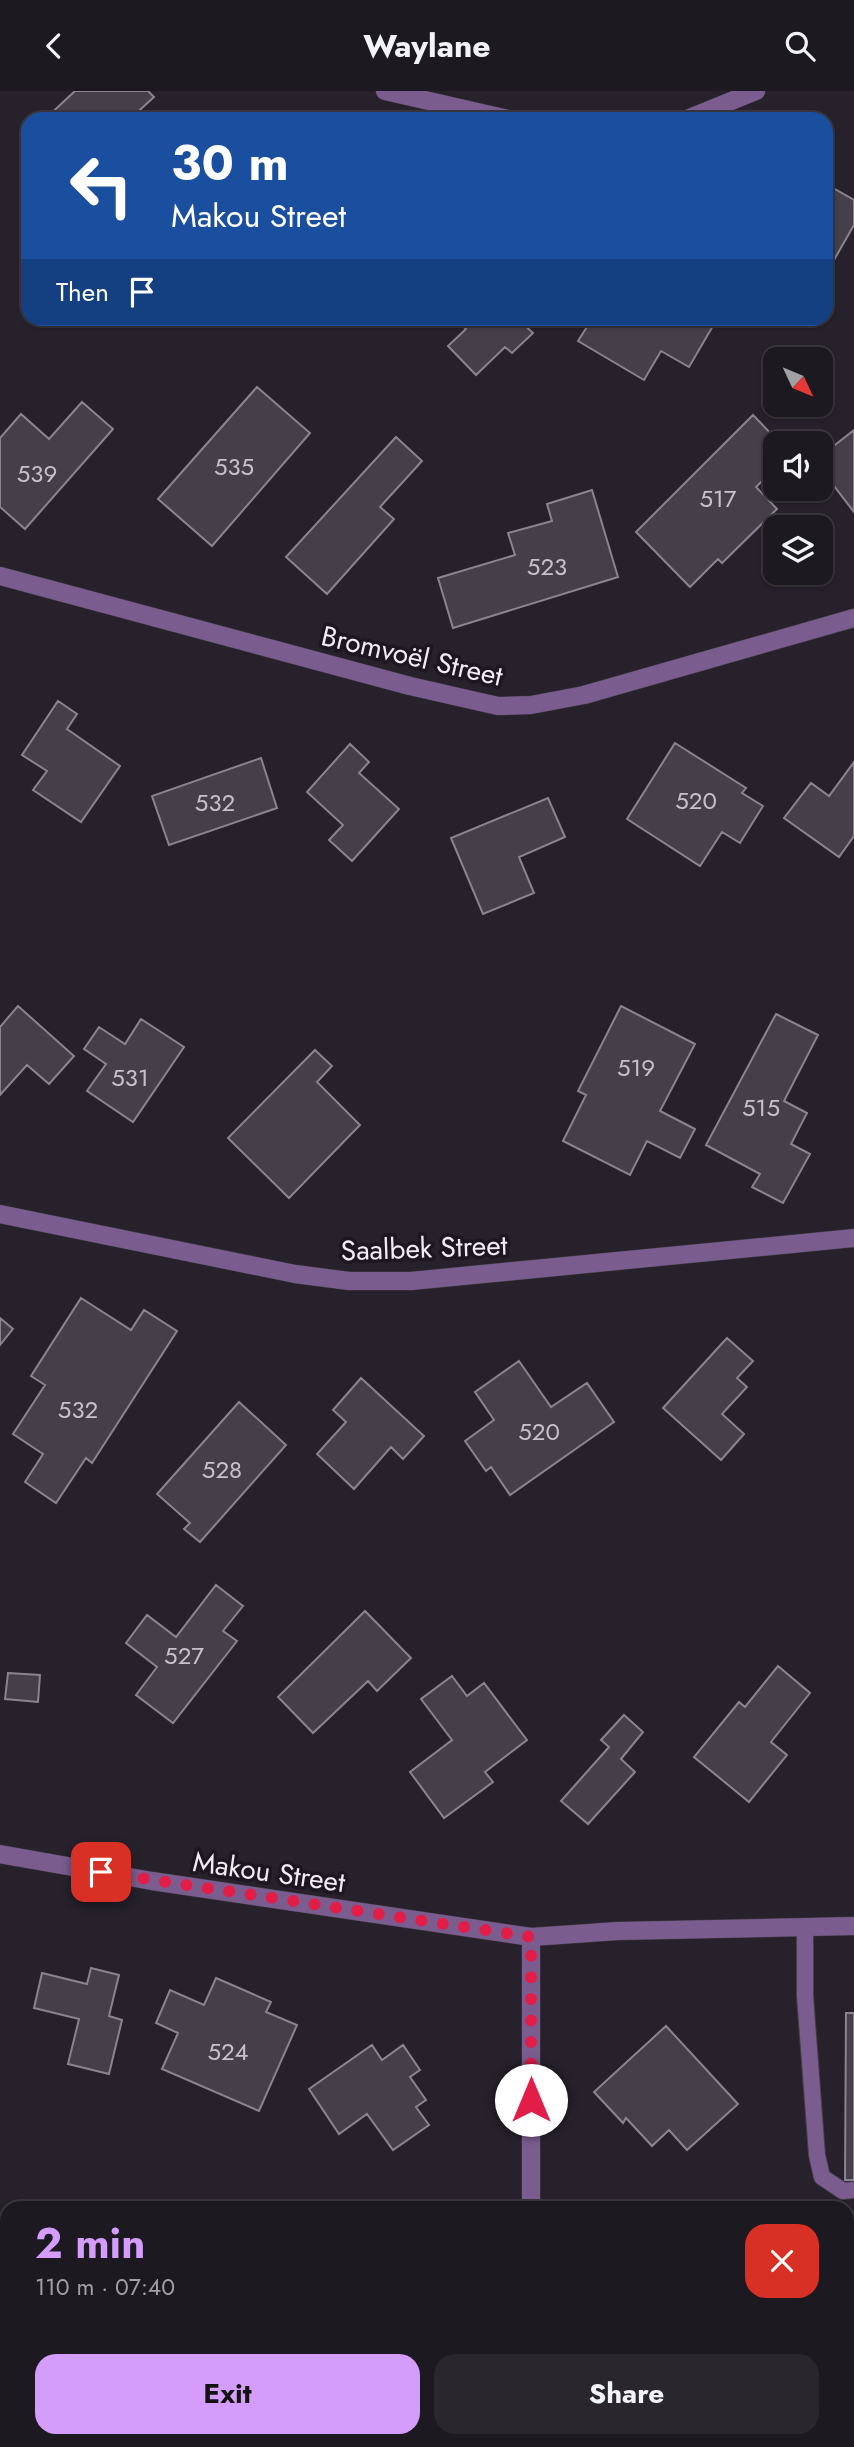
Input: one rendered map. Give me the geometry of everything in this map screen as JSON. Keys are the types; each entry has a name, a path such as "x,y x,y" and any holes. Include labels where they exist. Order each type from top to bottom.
{"street":[{"path":"385,91 477,112"},
{"path":"704,112 756,91"},
{"name":"Bromvoël Street","path":"0,576 411,686 498,706 531,705 584,695 854,618"},
{"name":"Saalbek Street","path":"0,1214 295,1274 349,1280 411,1281 854,1238"},
{"name":"Makou Street","path":"0,1854 166,1883 531,1937 618,1931 854,1926"},
{"path":"531,1937 531,2201"}],"lane":[{"path":"805,1927 805,1996 817,2155 822,2176 843,2191 854,2190"}],"building":[{"path":"75,91 148,91 154,97 138,112 52,112"},
{"path":"833,188 854,200 854,225 833,262"},
{"path":"463,326 526,326 533,333 512,353 505,347 476,375 448,346 466,329"},
{"path":"588,326 713,326 689,367 661,351 644,380 578,341"},
{"path":"257,387 310,433 212,546 158,499"},
{"path":"82,402 113,429 25,529 0,507 0,438 21,414 49,439"},
{"path":"753,415 768,431 763,431 763,480 756,487 763,494 763,501 769,501 777,509 771,515 763,515 763,523 722,563 718,559 690,587 636,532"},
{"path":"854,430 854,512 833,485 833,447"},
{"path":"396,437 422,461 380,507 394,519 327,594 286,557"},
{"path":"592,490 618,577 453,628 438,578 515,555 508,533 552,521 547,504"},
{"path":"58,701 77,714 67,729 120,766 81,822 33,790 47,771 22,755"},
{"path":"675,743 746,788 742,793 763,806 740,843 722,832 700,866 627,819"},
{"path":"350,744 369,762 359,773 399,809 352,861 329,840 343,825 307,792"},
{"path":"261,758 277,808 169,845 152,796"},
{"path":"854,762 854,836 839,857 784,818 811,783 829,796"},
{"path":"548,798 565,837 519,857 534,893 483,914 451,838"},
{"path":"18,1006 74,1056 49,1084 27,1065 0,1095 0,1027"},
{"path":"621,1006 695,1044 660,1111 695,1129 680,1158 647,1141 630,1175 563,1141 586,1095 578,1091"},
{"path":"776,1014 818,1035 784,1101 807,1113 791,1144 810,1154 783,1203 752,1187 760,1174 706,1145"},
{"path":"141,1019 184,1047 133,1122 87,1091 106,1064 84,1049 99,1027 125,1044"},
{"path":"315,1050 332,1066 317,1082 360,1125 289,1198 228,1138"},
{"path":"81,1298 131,1330 144,1310 177,1331 92,1463 86,1458 56,1503 25,1482 43,1454 13,1434 45,1385 31,1376"},
{"path":"0,1318 13,1329 0,1345"},
{"path":"727,1338 753,1361 737,1378 747,1387 722,1414 744,1434 721,1460 663,1408"},
{"path":"519,1361 551,1407 587,1383 614,1422 510,1495 491,1467 486,1471 465,1441 494,1420 475,1392"},
{"path":"361,1378 424,1436 403,1459 391,1447 354,1489 317,1454 346,1422 333,1410"},
{"path":"239,1402 286,1445 200,1542 184,1529 190,1523 157,1494"},
{"path":"216,1585 243,1606 223,1631 237,1641 173,1723 136,1695 157,1667 126,1643 147,1615 176,1637"},
{"path":"365,1611 411,1658 377,1691 368,1681 313,1733 278,1697"},
{"path":"778,1666 810,1693 771,1742 787,1755 749,1802 694,1757 739,1702 745,1707"},
{"path":"8,1673 40,1675 38,1702 5,1699"},
{"path":"452,1676 467,1696 484,1683 527,1740 485,1772 493,1782 444,1818 410,1772 452,1740 421,1699"},
{"path":"624,1715 643,1732 621,1759 635,1772 588,1824 561,1801 609,1747 601,1740"},
{"path":"91,1968 119,1975 109,2016 122,2020 109,2074 68,2064 79,2019 34,2008 42,1973 87,1984"},
{"path":"216,1978 271,2002 266,2012 297,2025 259,2111 162,2069 178,2033 156,2023 170,1990 204,2005"},
{"path":"846,2013 854,2013 854,2180 845,2180"},
{"path":"666,2026 738,2104 687,2150 669,2130 652,2146 626,2118 623,2123 594,2092"},
{"path":"372,2045 382,2060 403,2045 420,2070 410,2077 426,2100 416,2107 429,2125 393,2150 367,2114 339,2134 309,2089"}],"route":[{"path":"101,1872 531,1937 531,2100"}]}
